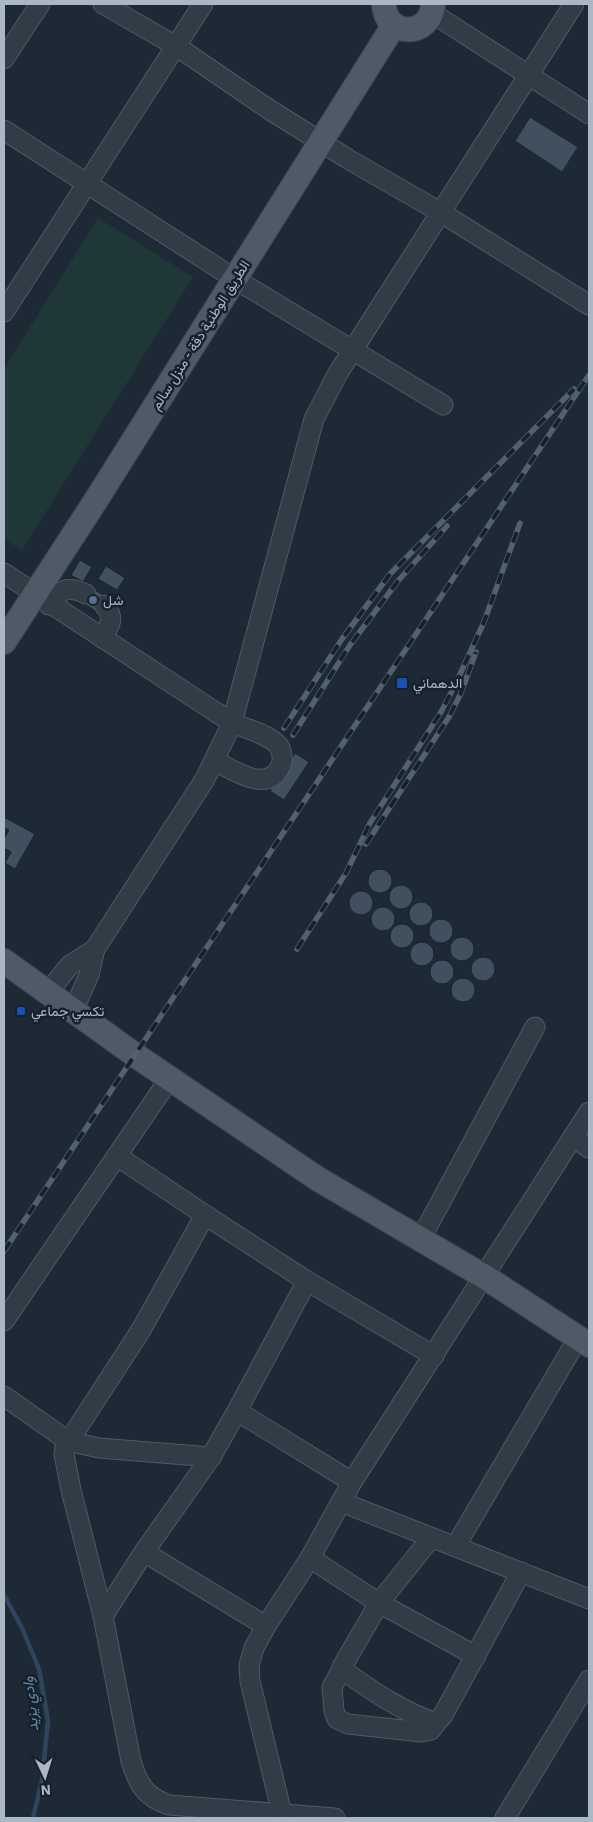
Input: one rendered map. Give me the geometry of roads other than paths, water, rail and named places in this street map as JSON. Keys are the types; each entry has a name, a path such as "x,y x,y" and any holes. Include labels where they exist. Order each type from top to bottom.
{"main road":[{"path":"384,4 384,10 388,19 401,29 416,28 428,20 432,8"},
{"name":"الطريق الوطنية دقة - منزل سالم","path":"4,642 42,599 98,497 394,25"},
{"path":"4,961 318,1179 485,1277 584,1341"}],"street":[{"path":"4,59 40,4"},
{"path":"103,4 176,46 321,142 440,212 589,305"},
{"path":"4,312 10,289 87,184 203,4"},
{"path":"73,1010 89,975 95,949 205,779 232,723 314,419 338,373 574,4"},
{"path":"432,8 589,114"},
{"path":"4,130 235,279 443,405"},
{"path":"4,574 232,723 273,740 279,746 282,754 282,763 278,771 272,777 264,780 256,780 215,761"},
{"path":"42,599 66,589 77,590 86,594"},
{"path":"102,638 111,619 110,612 104,605"},
{"path":"48,992 70,965 95,949"},
{"path":"420,1240 535,1027"},
{"path":"4,1321 170,1078"},
{"path":"282,1814 250,1681 249,1665 254,1648 310,1558 352,1482 589,1112"},
{"path":"573,1137 589,1148"},
{"path":"117,1156 307,1281 434,1356"},
{"path":"205,1215 141,1330 68,1441 65,1447 65,1464 103,1616 131,1761 136,1776 149,1796 169,1806 335,1818"},
{"path":"103,1616 144,1552 211,1457 307,1281"},
{"path":"455,1547 584,1341"},
{"path":"4,1396 68,1441 99,1448 211,1457"},
{"path":"237,1411 352,1482"},
{"path":"340,1502 589,1599"},
{"path":"432,1538 379,1603 342,1664 342,1669 332,1687 334,1711 337,1719 348,1724 422,1732 431,1730 443,1715 521,1572"},
{"path":"144,1552 266,1626"},
{"path":"310,1558 379,1603 476,1656"},
{"path":"342,1669 383,1699 436,1723"},
{"path":"505,1818 589,1680"},
{"path":"383,1699 383,1728"}],"waterway":[{"name":"وادي يزيد","path":"4,1595 22,1628 39,1669 48,1721 42,1780 33,1818"}],"railway":[{"path":"4,1251 589,375"},
{"path":"284,728 342,639 390,574 574,389"},
{"path":"297,949 346,873 370,823 441,712 484,622 520,523"},
{"path":"293,735 350,645 398,581 447,526"},
{"path":"366,844 449,717 461,693 476,652"}],"place":[{"name":"شل","path":"93,600"},
{"name":"الدهماني","path":"402,683"},
{"name":"تكسي جماعي","path":"21,1011"}]}
